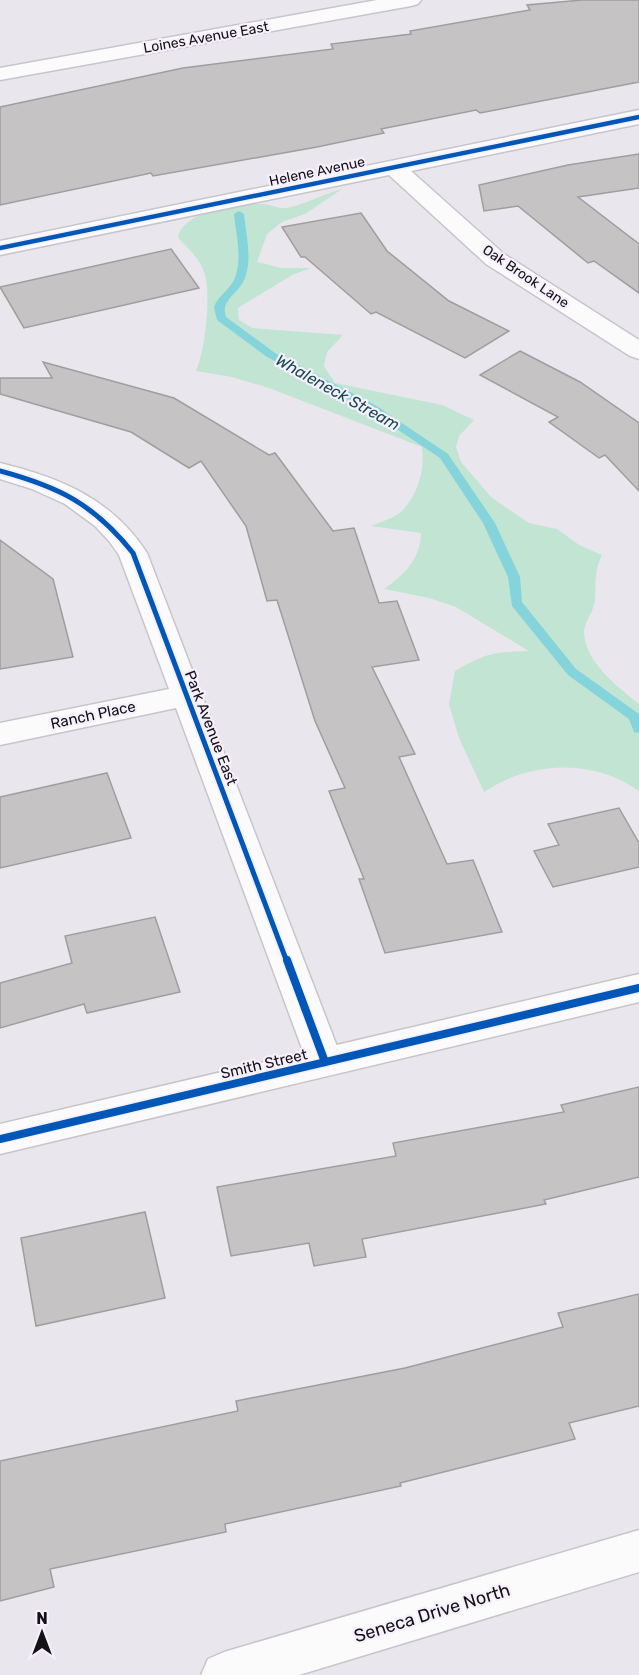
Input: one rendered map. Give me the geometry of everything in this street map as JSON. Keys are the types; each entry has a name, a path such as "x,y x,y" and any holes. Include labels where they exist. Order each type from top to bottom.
{"street":[{"name":"Loines Avenue East","path":"0,74 411,0"},
{"name":"Helene Avenue","path":"0,248 639,117"},
{"name":"Oak Brook Lane","path":"394,167 495,259 639,351"},
{"name":"Park Avenue East","path":"0,471 39,481 77,497 112,525 133,553 325,1062"},
{"name":"Ranch Place","path":"0,734 186,696"},
{"name":"Smith Street","path":"0,1139 639,988"},
{"name":"Seneca Drive North","path":"224,1675 639,1551"}],"green space":[{"path":"342,189 305,214 282,222 267,234 257,262 281,268 311,268 292,275 238,308 239,320 252,328 343,335 327,352 324,366 335,383 442,405 474,420 459,436 456,447 461,462 491,497 529,523 557,529 579,545 602,555 597,572 594,604 584,631 590,653 596,663 639,704 639,791 621,780 602,773 562,768 541,769 521,774 484,792 459,738 449,704 455,671 490,655 529,651 456,607 429,598 384,589 410,566 418,551 421,533 371,526 401,512 412,498 421,474 422,447 269,388 232,377 196,371 206,324 207,285 201,264 178,238 182,229 189,221 213,210 252,204 291,207"}],"building":[{"path":"582,0 639,0 639,82 480,113 476,110 381,129 384,133 317,147 153,176 151,173 0,205 0,107 183,68 333,49 331,44 411,34 410,31 530,10 527,5"},
{"path":"639,154 639,188 578,197 639,244 639,293 594,261 588,263 518,206 484,211 479,185 568,165"},
{"path":"361,213 387,251 449,301 509,331 465,358 376,312 371,314 305,257 301,257 282,227"},
{"path":"171,249 199,288 24,328 0,287"},
{"path":"520,351 580,382 639,423 639,491 605,455 599,458 549,422 558,417 480,375"},
{"path":"43,362 174,398 269,455 275,453 333,531 354,528 379,603 397,601 419,660 372,667 415,754 399,757 447,864 473,860 502,932 385,953 359,879 364,879 329,791 345,788 315,721 277,600 267,601 246,526 201,461 189,468 131,432 0,394 0,378 52,378"},
{"path":"0,540 53,579 73,657 0,669"},
{"path":"107,773 131,838 0,868 0,797"},
{"path":"619,808 639,843 639,867 553,887 534,851 559,845 548,824"},
{"path":"155,917 180,992 87,1013 84,1004 0,1028 0,983 72,963 65,936"},
{"path":"639,1087 639,1177 544,1200 546,1204 362,1239 366,1257 314,1266 309,1243 231,1256 217,1187 396,1156 393,1143 564,1112 561,1105"},
{"path":"145,1212 165,1298 36,1326 21,1238"},
{"path":"639,1294 639,1406 569,1423 575,1439 400,1483 401,1486 225,1524 226,1532 50,1569 54,1587 0,1601 0,1461 238,1411 236,1401 405,1368 563,1327 558,1313"}],"waterway":[{"name":"Whaleneck Stream","path":"239,214 243,264 239,280 221,302 219,307 221,318 271,355 371,407 444,456 489,523 514,577 516,603 572,672 634,717 639,729"}],"cycle path":[{"path":"0,248 639,117"},
{"path":"0,471 41,483 75,498 104,520 133,553 325,1062"},
{"path":"0,1139 639,988"}]}
